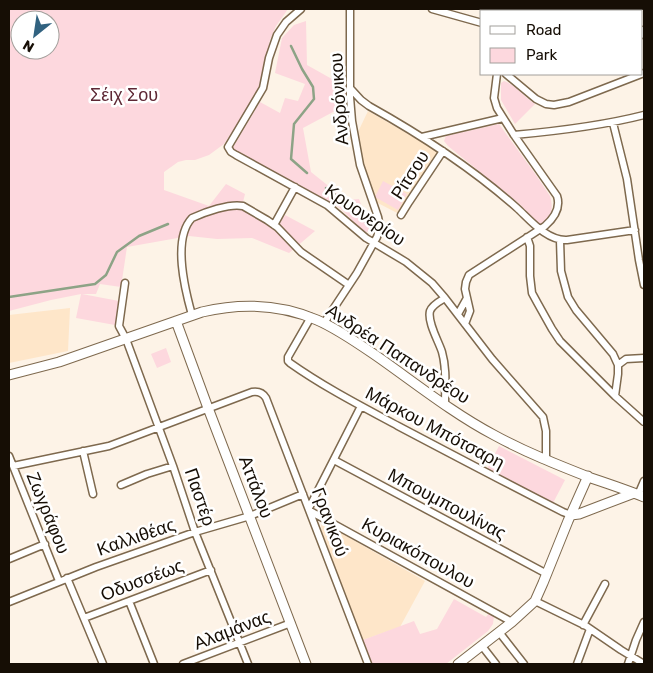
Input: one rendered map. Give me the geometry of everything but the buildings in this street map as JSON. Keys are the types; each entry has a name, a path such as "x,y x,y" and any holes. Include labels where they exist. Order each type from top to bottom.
{"main road":[{"name":"Ανδρέα Παπανδρέου","path":"9,375 59,362 192,315 221,308 252,306 281,309 324,323 365,348 445,404 517,447 639,495"},
{"name":"Αττάλου","path":"176,321 306,664"},
{"path":"458,664 512,622 535,601 575,514 588,476"},
{"path":"575,514 618,499 639,495"}],"street":[{"name":"Κρυονερίου","path":"301,9 286,22 277,35 271,50 263,88 228,147 236,155 327,205 366,238 415,268 432,283 504,373 543,417 546,431 546,460"},
{"name":"Ανδρόνικου","path":"350,9 352,121 358,157 379,223 378,233 374,242"},
{"path":"432,9 480,22"},
{"path":"465,324 470,311 465,285 469,275 540,229 556,214 558,206 558,198 514,135 496,104 494,98 497,75"},
{"path":"507,75 536,99 546,104 554,105 569,102 641,75"},
{"path":"350,88 369,106 443,151 551,236 560,240 635,230"},
{"path":"514,135 576,129 644,116"},
{"path":"422,137 503,118"},
{"path":"613,123 627,179 644,285"},
{"name":"Ρίτσου","path":"402,215 443,151"},
{"path":"274,225 295,187"},
{"path":"192,315 181,252 185,232 190,220 196,216 227,207 239,206 249,209 274,225 301,252 349,285"},
{"path":"527,237 530,246 532,289 541,311 560,341 644,422"},
{"path":"560,240 561,271 568,297 573,306 613,354 618,365 615,396"},
{"path":"324,323 357,273 374,242"},
{"name":"Παστέρ","path":"125,283 119,326 126,339 159,427 195,532 248,664"},
{"path":"445,298 434,306 430,313 445,369 445,404"},
{"path":"458,314 467,298"},
{"name":"Μάρκου Μπότσαρη","path":"311,318 288,357 288,361 361,406 563,512 575,514"},
{"path":"618,365 626,360 644,358"},
{"name":"Γρανικού","path":"208,408 252,392 261,393 266,398 368,664"},
{"path":"309,509 361,406"},
{"path":"13,466 109,446 208,408"},
{"path":"83,451 92,494"},
{"name":"Ζωγράφου","path":"9,456 59,581"},
{"name":"Μπουμπουλίνας","path":"334,460 547,574"},
{"path":"120,485 173,466"},
{"path":"639,495 644,481"},
{"name":"Καλλιθέας","path":"9,602 66,578 195,532 250,516 303,494"},
{"name":"Κυριακόπουλου","path":"309,509 512,622"},
{"path":"9,559 45,544"},
{"name":"Οδυσσέως","path":"83,616 130,601 211,570"},
{"path":"66,578 103,664"},
{"path":"583,625 605,584"},
{"path":"130,601 154,664"},
{"path":"535,601 590,629 644,664"},
{"path":"628,664 644,622"},
{"name":"Αλαμάνας","path":"183,664 291,623"},
{"path":"577,664 590,629"},
{"path":"499,632 524,664"},
{"path":"482,646 496,664"}],"shaded area":[{"path":"368,111 438,151 399,214 374,201 364,169 357,134"},
{"path":"70,308 68,351 9,363 9,315"},
{"path":"322,524 425,581 400,627 363,640 322,532"}],"green space":[{"name":"Σέιχ Σου","path":"9,9 288,9 276,26 270,40 260,88 224,144 209,155 195,160 178,162 164,172 164,190 209,206 226,184 245,194 243,202 280,223 285,215 315,231 289,253 252,238 217,239 189,236 127,247 121,287 100,284 96,294 82,294 119,301 115,325 76,318 81,294 9,311"},
{"path":"484,9 562,9 562,10"},
{"path":"306,21 307,65 348,88 348,104 303,128 311,172 346,200 359,199 370,230 367,232 364,232 340,208 232,149 260,102 280,113 285,98 298,101 305,84 275,73 282,38 294,25"},
{"path":"504,81 512,85 535,104 515,124 501,100 501,83"},
{"path":"499,124 550,196 551,211 546,220 541,224 444,141 446,136"},
{"path":"383,181 407,194 398,210 375,197"},
{"path":"166,348 171,362 157,368 151,354"},
{"path":"499,446 565,480 553,503 487,469"},
{"path":"454,599 486,617 489,613 494,616 493,624 488,631 446,664 372,664 363,640 414,621 420,634 437,629"}],"waterway":[{"path":"291,46 313,87 314,99 294,124 291,159 307,173"},
{"path":"326,188 346,203 367,223"},
{"path":"9,297 95,284 106,275 117,252 139,236 168,224"}]}
